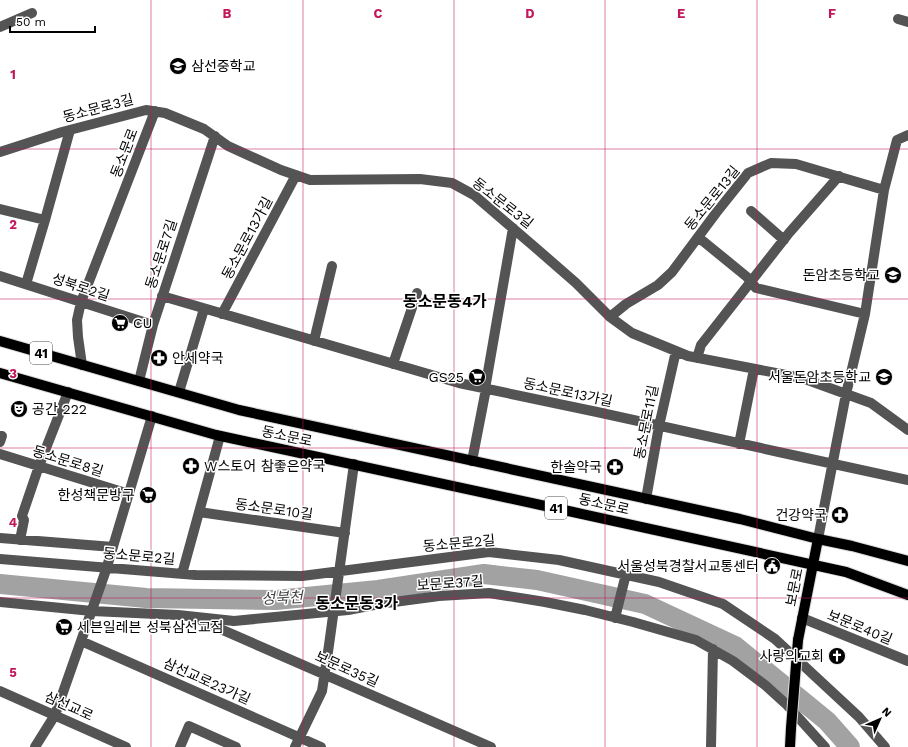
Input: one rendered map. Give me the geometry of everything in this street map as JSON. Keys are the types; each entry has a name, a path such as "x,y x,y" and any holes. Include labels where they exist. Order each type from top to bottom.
{"main road":[{"name":"동소문로","path":"0,341 239,410 775,527 852,546 908,562"},
{"name":"동소문로","path":"0,373 220,436 581,513 846,572 908,595"},
{"name":"보문로","path":"790,747 798,640 818,538"}],"street":[{"path":"0,27 32,13"},
{"name":"동소문로3길","path":"0,152 70,130 146,110 165,113 204,129 228,146 281,170 310,180 420,179 452,183 474,195 576,284 610,317 632,334 688,356 802,378 871,403 908,430"},
{"name":"동소문로","path":"82,364 77,320 81,302 155,111"},
{"path":"26,284 70,130"},
{"path":"818,538 846,394 864,314 884,190 897,140 908,135"},
{"name":"동소문로7길","path":"139,381 153,325 214,136"},
{"name":"동소문로13길","path":"610,317 626,304 658,285 672,272 748,173 771,163 796,164 884,190"},
{"name":"동소문로13가길","path":"222,314 296,175"},
{"path":"697,358 701,345 784,240 839,176"},
{"path":"0,209 45,220"},
{"path":"751,211 784,240"},
{"path":"472,461 486,389 484,389 513,228"},
{"path":"698,237 747,277 756,288 864,314"},
{"path":"314,341 332,266"},
{"name":"성북로2길","path":"0,276 153,325"},
{"path":"393,364 417,293"},
{"name":"동소문로13가길","path":"162,296 459,383 908,480"},
{"path":"179,392 204,309"},
{"name":"동소문로11길","path":"646,499 659,426 676,351"},
{"path":"739,444 754,369"},
{"path":"20,540 24,520 22,516 39,466 68,392"},
{"path":"35,747 55,715 107,569 152,416"},
{"path":"0,436 2,436 0,442"},
{"path":"182,574 220,436"},
{"name":"동소문로8길","path":"0,454 129,494"},
{"path":"298,742 322,692 354,464"},
{"name":"동소문로10길","path":"199,512 345,533"},
{"path":"0,538 113,547"},
{"name":"동소문로2길","path":"0,559 107,569 196,575 302,576 339,573 489,552 559,560 626,574 659,582 723,604 775,639 860,717 885,747"},
{"path":"615,618 626,574"},
{"name":"보문로37길","path":"0,602 234,621 334,609 348,610 379,604 439,596 489,593 552,604 585,610 696,640 733,661 765,685 786,704 825,747"},
{"name":"보문로35길","path":"193,617 491,747"},
{"name":"보문로40길","path":"802,618 908,661"},
{"name":"삼선교로23가길","path":"81,641 298,742 322,747"},
{"path":"711,747 713,649"},
{"name":"삼선교로","path":"0,691 126,747"},
{"path":"180,747 189,726 236,747"}],"waterway":[{"name":"성북천","path":"0,584 146,598 276,600 378,590 484,574 537,580 645,604 735,646 827,721 850,747"}],"place":[{"name":"삼선중학교","path":"178,66"},
{"name":"돈암초등학교","path":"893,275"},
{"name":"CU","path":"120,323"},
{"name":"안세약국","path":"159,358"},
{"name":"GS25","path":"477,377"},
{"name":"서울돈암초등학교","path":"884,377"},
{"name":"공간 222","path":"19,409"},
{"name":"W스토어 참좋은약국","path":"191,466"},
{"name":"한솔약국","path":"615,467"},
{"name":"한성책문방구","path":"148,495"},
{"name":"건강약국","path":"840,515"},
{"name":"서울성북경찰서교통센터","path":"772,566"},
{"name":"세븐일레븐 성북삼선교점","path":"64,627"},
{"name":"사랑의교회","path":"837,656"}],"district":[{"name":"동소문동4가","path":"445,301"},
{"name":"동소문동3가","path":"357,603"}]}
